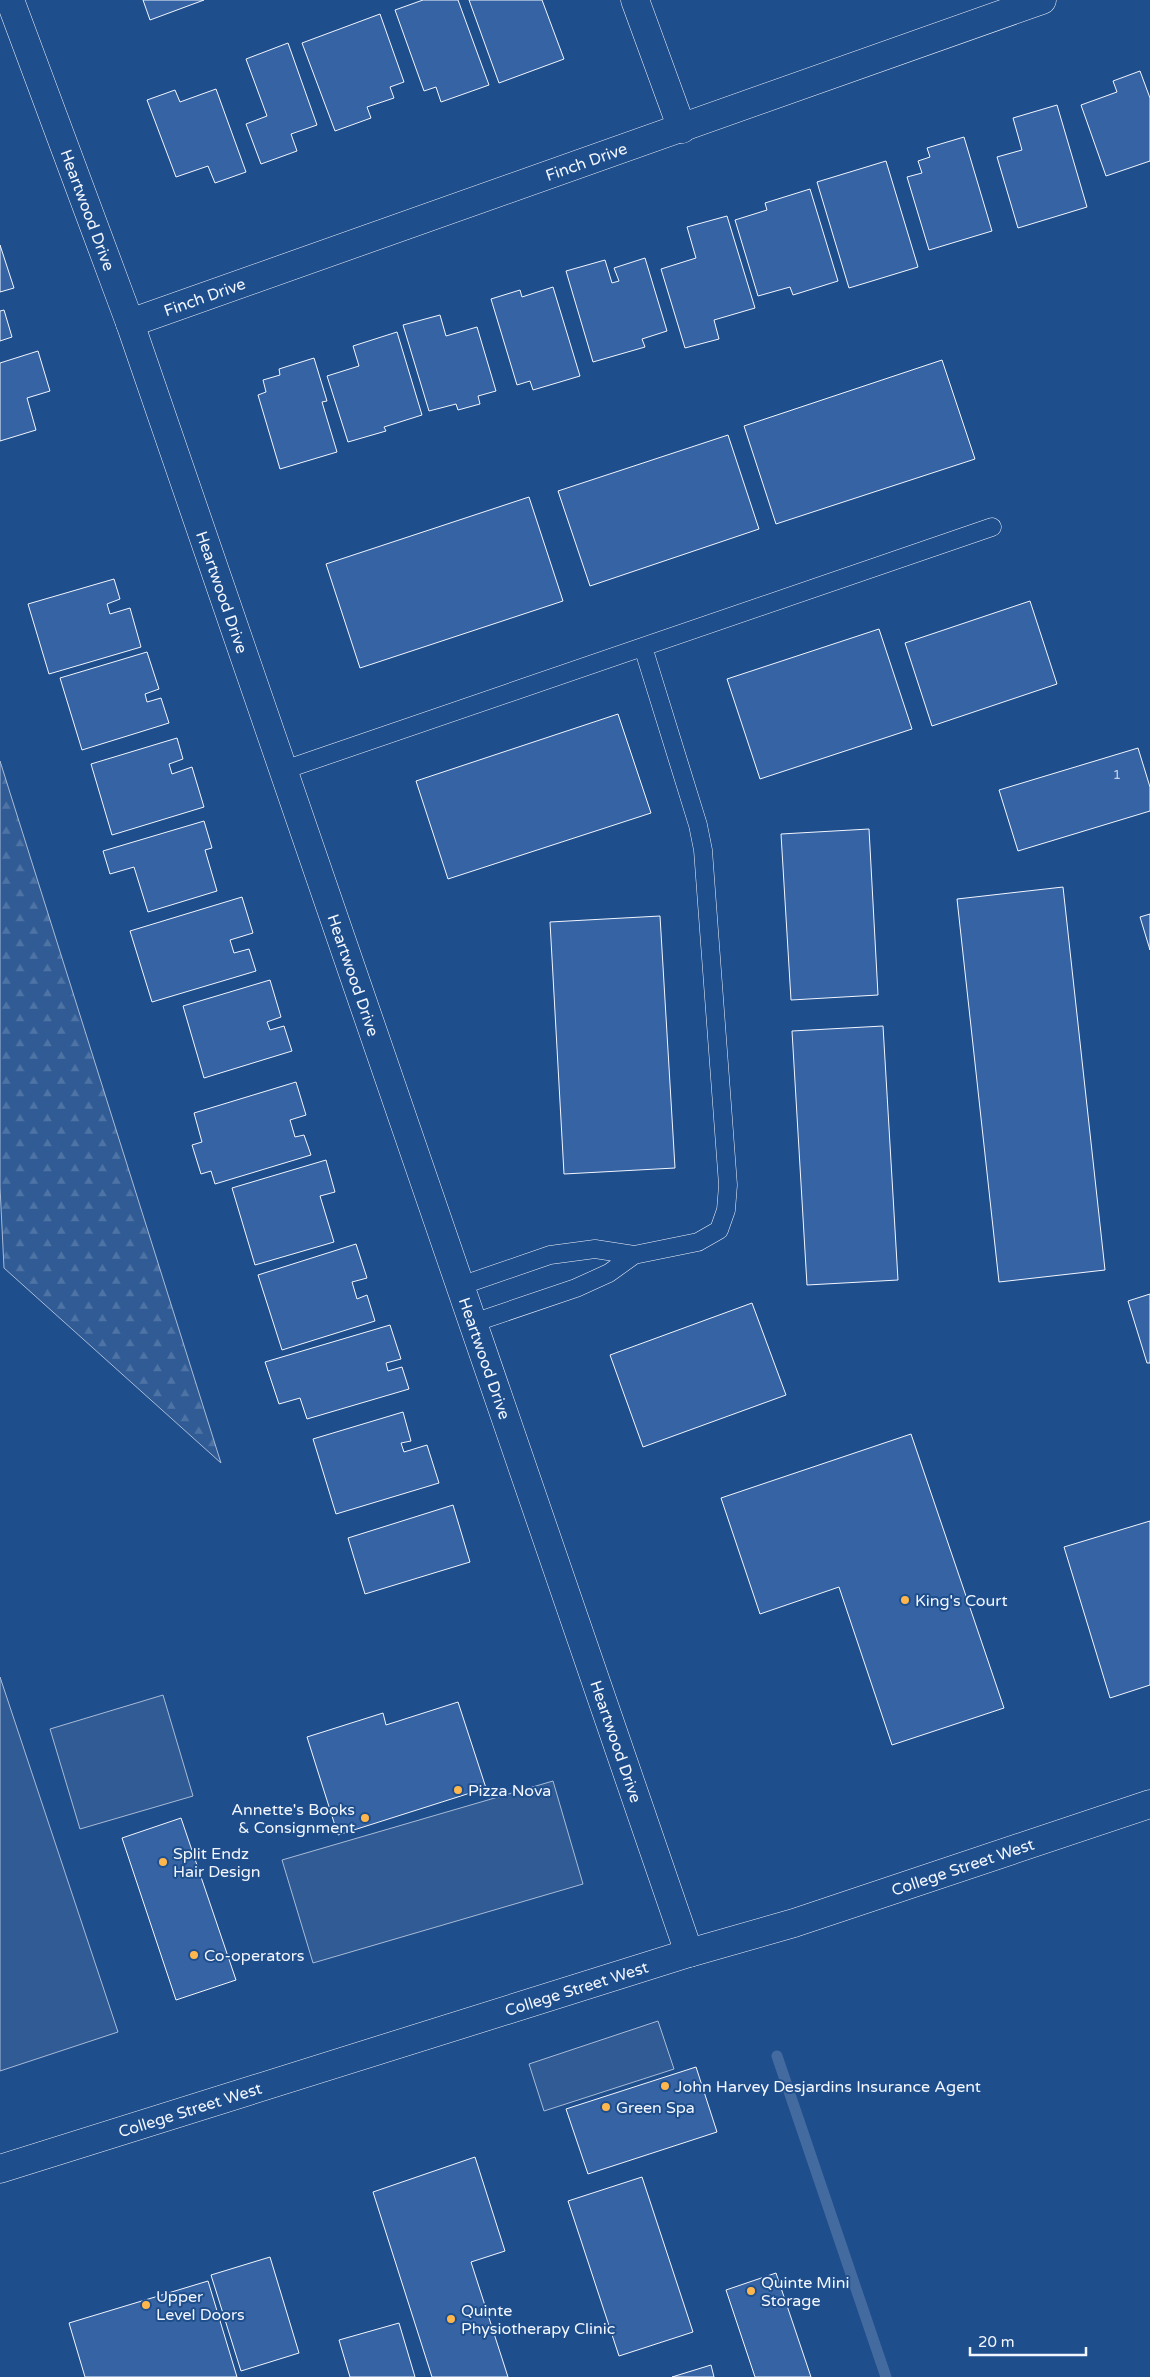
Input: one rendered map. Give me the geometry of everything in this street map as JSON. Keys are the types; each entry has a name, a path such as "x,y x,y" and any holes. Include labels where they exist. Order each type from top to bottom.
{"street":[{"name":"Heartwood Drive","path":"10,0 130,323 688,1953"},
{"path":"636,0 682,129"},
{"name":"Finch Drive","path":"130,323 1042,0"},
{"name":"College Street West","path":"0,2169 688,1953 794,1923 1150,1804"}],"lane":[{"path":"284,770 992,527"},
{"path":"460,1286 550,1254 595,1249 634,1255 698,1242 719,1230 726,1210 728,1185 703,850 698,825 643,647"},
{"path":"473,1323 576,1288 609,1273 634,1255"}],"green space":[{"path":"0,761 221,1463 4,1268 0,1187"}],"shaded area":[{"path":"0,1677 118,2032 0,2071"},
{"path":"163,1695 193,1796 80,1829 50,1729"},
{"path":"553,1781 583,1884 313,1963 282,1860"},
{"path":"658,2021 674,2069 544,2111 529,2064"}],"building":[{"path":"143,0 204,0 150,20"},
{"path":"423,0 458,0 489,85 441,102 436,87 424,91 395,10"},
{"path":"469,0 542,0 564,59 499,83"},
{"path":"380,14 404,82 390,87 394,98 367,107 371,118 335,131 302,43"},
{"path":"288,43 317,125 291,134 297,151 261,164 246,124 267,116 246,59"},
{"path":"1140,71 1150,98 1150,161 1106,176 1081,105 1117,92 1113,81"},
{"path":"216,89 246,172 215,183 208,166 176,177 147,100 175,90 180,102"},
{"path":"1057,105 1087,207 1018,228 997,157 1022,150 1013,118"},
{"path":"964,137 992,231 929,250 907,177 922,173 918,161 930,157 927,148"},
{"path":"886,161 918,267 849,288 817,182"},
{"path":"810,189 838,281 793,295 790,287 758,296 735,220 767,210 765,203"},
{"path":"727,216 755,308 714,320 719,339 685,348 661,269 696,258 687,227"},
{"path":"0,245 14,288 0,292"},
{"path":"645,258 667,331 642,339 645,347 593,362 566,271 605,260 612,283 619,281 614,268"},
{"path":"553,287 580,376 533,390 530,381 517,385 491,299 520,290 522,297"},
{"path":"4,310 12,337 0,341 0,311"},
{"path":"440,315 446,336 477,327 496,391 478,396 480,404 458,410 456,404 429,411 403,325"},
{"path":"397,332 422,415 384,427 386,431 348,442 327,376 359,366 353,346"},
{"path":"38,351 50,391 27,398 36,430 0,441 0,363"},
{"path":"314,358 327,401 322,402 337,452 280,469 258,395 266,392 263,380 280,375 279,369"},
{"path":"942,360 975,459 776,524 744,426"},
{"path":"728,435 759,529 590,586 558,491"},
{"path":"529,497 563,601 360,668 326,564"},
{"path":"114,579 120,599 107,604 110,614 130,608 141,647 49,674 28,604"},
{"path":"1030,601 1057,684 932,726 905,643"},
{"path":"879,629 912,729 760,779 727,679"},
{"path":"147,652 159,689 145,694 147,702 161,698 169,723 82,750 60,678"},
{"path":"618,714 651,813 448,879 416,781"},
{"path":"177,738 183,759 169,764 172,774 192,767 204,807 112,835 91,764"},
{"path":"1138,748 1150,787 1150,811 1018,851 999,790"},
{"path":"204,821 212,848 205,850 217,891 148,912 134,867 110,874 103,851"},
{"path":"869,829 878,995 791,1000 781,834"},
{"path":"1063,887 1105,1270 999,1282 957,899"},
{"path":"242,897 253,933 230,940 234,953 249,949 256,971 152,1002 130,931"},
{"path":"1150,914 1150,950 1140,917"},
{"path":"660,916 675,1168 564,1174 550,922"},
{"path":"270,980 281,1017 267,1022 270,1030 284,1026 292,1051 204,1078 183,1006"},
{"path":"883,1026 898,1280 807,1285 792,1031"},
{"path":"296,1082 306,1115 290,1120 295,1137 304,1135 311,1155 215,1184 211,1171 201,1174 192,1145 202,1142 194,1113"},
{"path":"326,1160 335,1192 320,1196 334,1242 255,1265 232,1188"},
{"path":"356,1244 367,1278 352,1282 357,1299 367,1295 375,1321 282,1350 258,1275"},
{"path":"1150,1294 1150,1363 1147,1363 1128,1301"},
{"path":"752,1303 786,1395 643,1447 610,1355"},
{"path":"390,1325 401,1359 386,1363 388,1371 402,1367 409,1389 307,1419 300,1398 279,1404 265,1362"},
{"path":"403,1412 411,1441 401,1443 404,1452 427,1445 439,1483 336,1514 313,1439"},
{"name":"King's Court","path":"911,1434 1004,1708 892,1745 839,1587 760,1614 721,1498"},
{"path":"453,1505 470,1562 365,1594 348,1538"},
{"path":"1150,1521 1150,1685 1110,1698 1064,1547"},
{"path":"458,1702 486,1788 338,1835 307,1737 383,1713 386,1725"},
{"path":"181,1818 236,1980 176,2000 122,1838"},
{"path":"696,2067 717,2132 588,2174 566,2109"},
{"name":"Quinte Physiotherapy Clinic","path":"475,2157 505,2251 471,2262 508,2377 432,2377 373,2192"},
{"path":"642,2177 693,2332 619,2356 568,2201"},
{"path":"270,2257 299,2353 241,2371 211,2275"},
{"path":"776,2273 811,2377 755,2377 726,2290"},
{"path":"208,2281 237,2377 85,2377 69,2323"},
{"path":"399,2323 415,2377 350,2377 339,2340"},
{"path":"711,2365 714,2377 672,2377"}],"waterway":[{"path":"777,2056 886,2377"}],"place":[{"name":"King's Court","path":"905,1600"},
{"name":"Pizza Nova","path":"458,1790"},
{"name":"Annette's Books & Consignment","path":"365,1818"},
{"name":"Split Endz Hair Design","path":"163,1862"},
{"name":"Co-operators","path":"194,1955"},
{"name":"John Harvey Desjardins Insurance Agent","path":"665,2086"},
{"name":"Green Spa","path":"606,2107"},
{"name":"Quinte Mini Storage","path":"751,2291"},
{"name":"Upper Level Doors","path":"146,2305"},
{"name":"Quinte Physiotherapy Clinic","path":"451,2319"}]}
